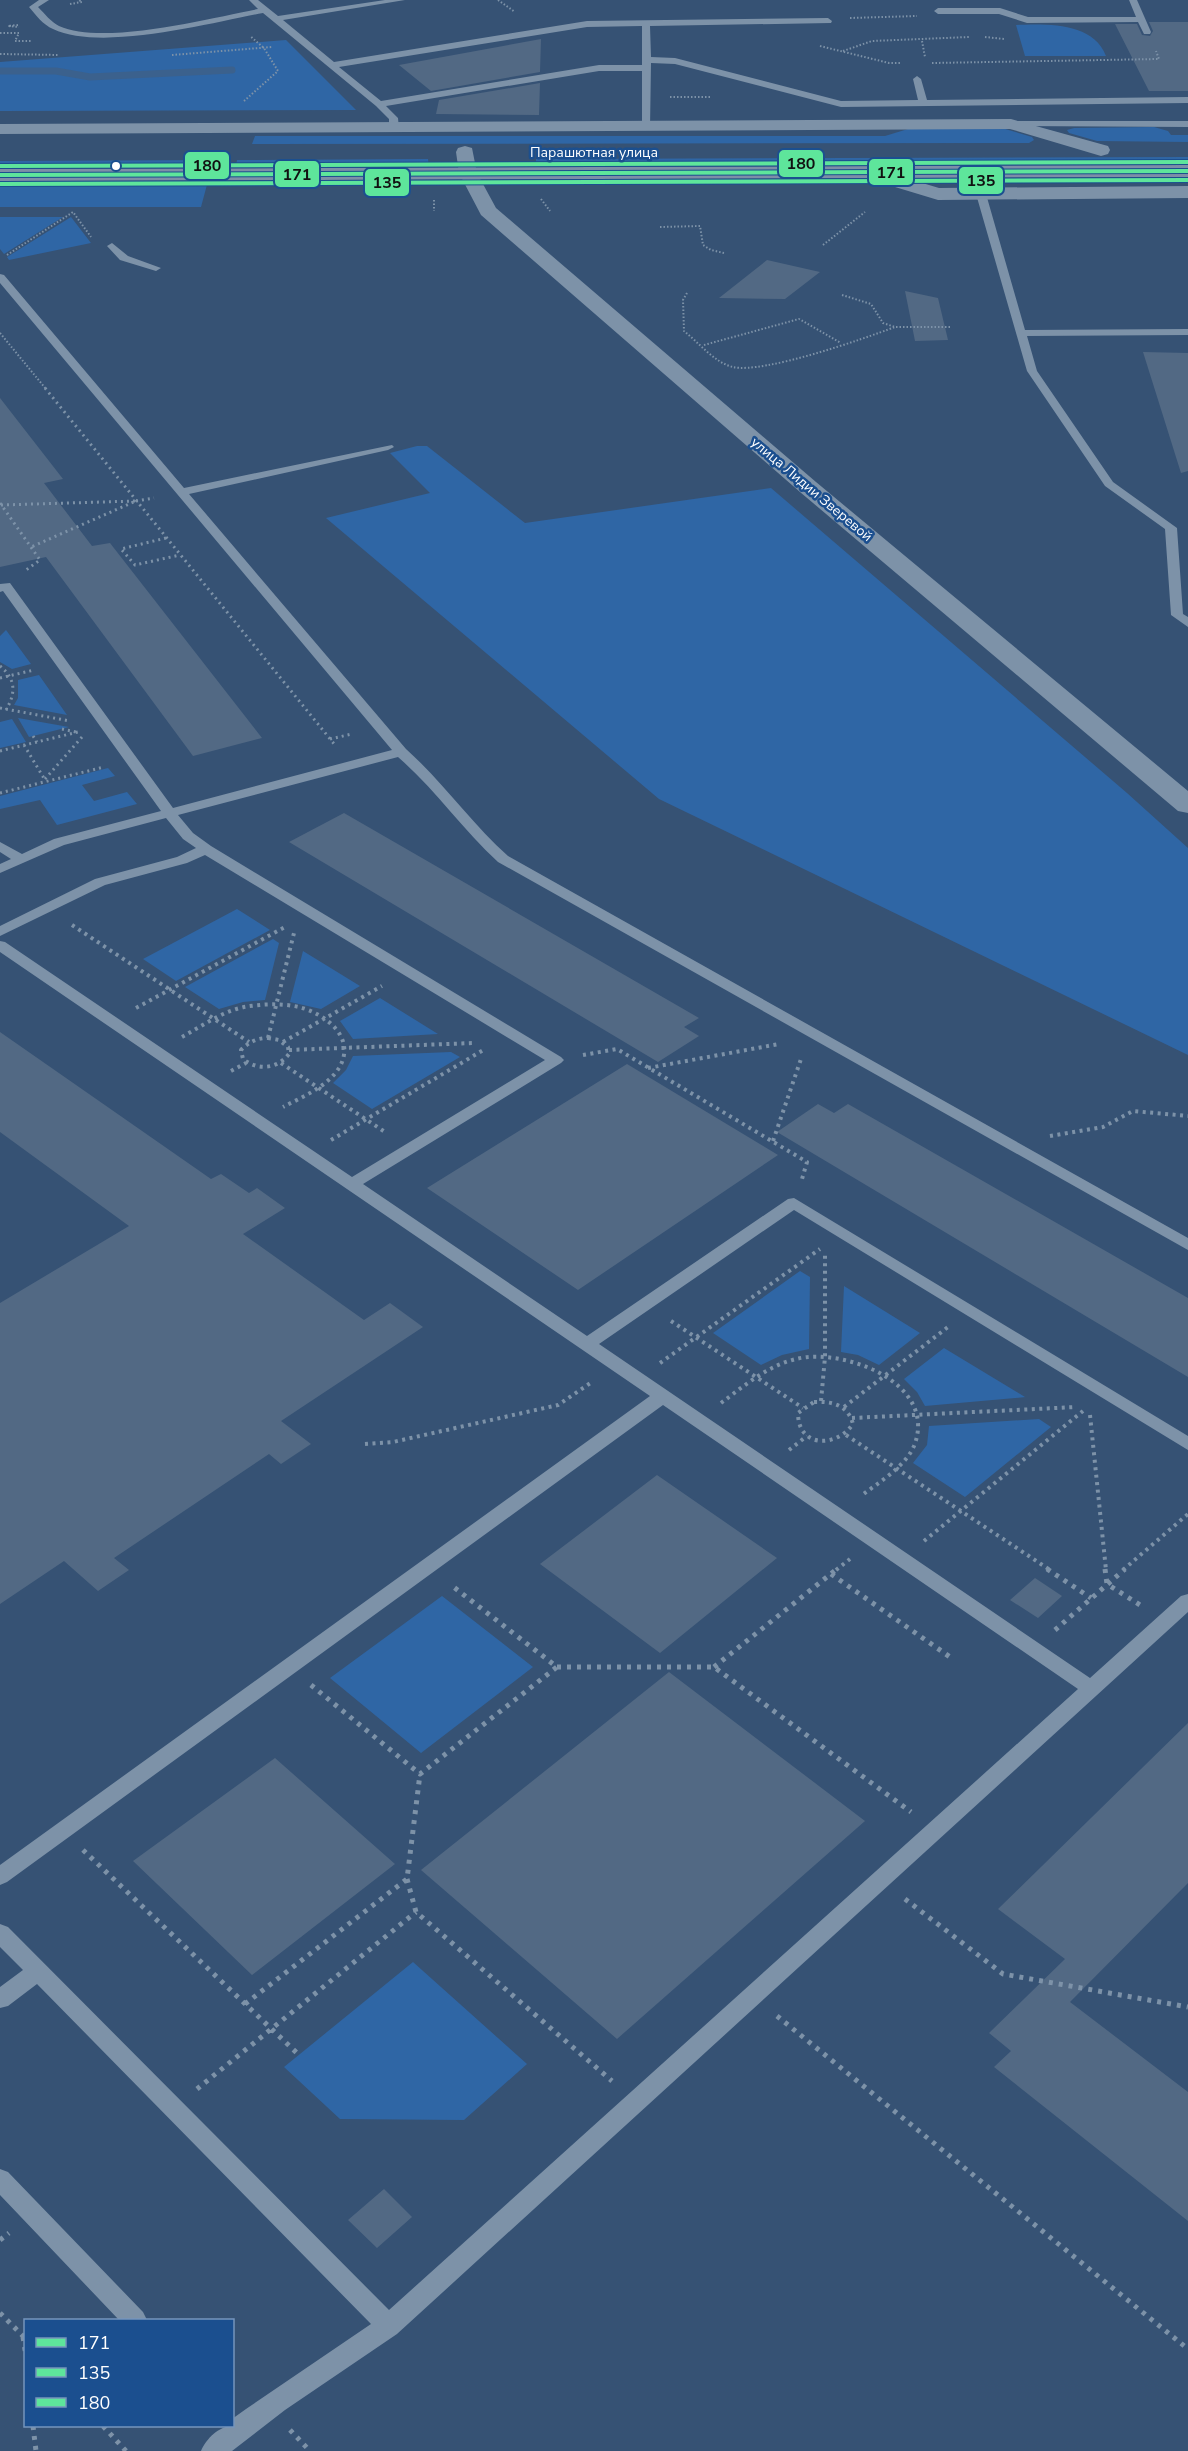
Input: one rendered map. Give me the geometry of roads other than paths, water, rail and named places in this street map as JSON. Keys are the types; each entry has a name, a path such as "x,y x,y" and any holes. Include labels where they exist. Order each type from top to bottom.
{"main road":[{"name":"Парашютная улица","path":"0,153 1188,150"},
{"name":"Парашютная улица","path":"0,175 1188,171"}],"street":[{"path":"0,129 394,129 1011,124 1101,150"},
{"name":"улица Лидии Зверевой","path":"465,152 468,173 488,211 808,487 1188,805"},
{"path":"868,173 938,194 1188,192"}],"lane":[{"path":"45,0 33,7 56,28 96,35 126,33 264,10"},
{"path":"253,0 379,104 393,118 394,129"},
{"path":"276,19 401,0"},
{"path":"1133,0 1147,32"},
{"path":"938,11 1000,11 1027,20 1141,19"},
{"path":"332,65 587,24 828,21"},
{"path":"646,22 646,126"},
{"path":"379,104 599,68 675,61 841,104 1188,100"},
{"path":"917,79 923,102"},
{"path":"1011,124 1188,124"},
{"path":"981,194 1032,371 1109,484 1171,528 1177,615 1188,623"},
{"path":"112,246 124,258 156,268"},
{"path":"0,277 401,752 425,771 488,847 503,859 1188,1245"},
{"path":"1022,333 1188,332"},
{"path":"182,492 388,447"},
{"path":"3,587 188,836 556,1059 352,1184"},
{"path":"0,869 59,842 401,752"},
{"path":"0,846 21,859"},
{"path":"0,932 100,882 182,860 206,849"},
{"path":"0,945 664,1395 1092,1689"},
{"path":"588,1344 794,1203 1188,1444"},
{"path":"0,1876 664,1395"},
{"path":"213,2451 235,2426 389,2326 1188,1601"},
{"path":"0,1933 389,2326"},
{"path":"0,2000 38,1971"},
{"path":"0,2179 134,2319"}],"waterway":[{"path":"0,71 56,71 90,77 232,70"}]}
